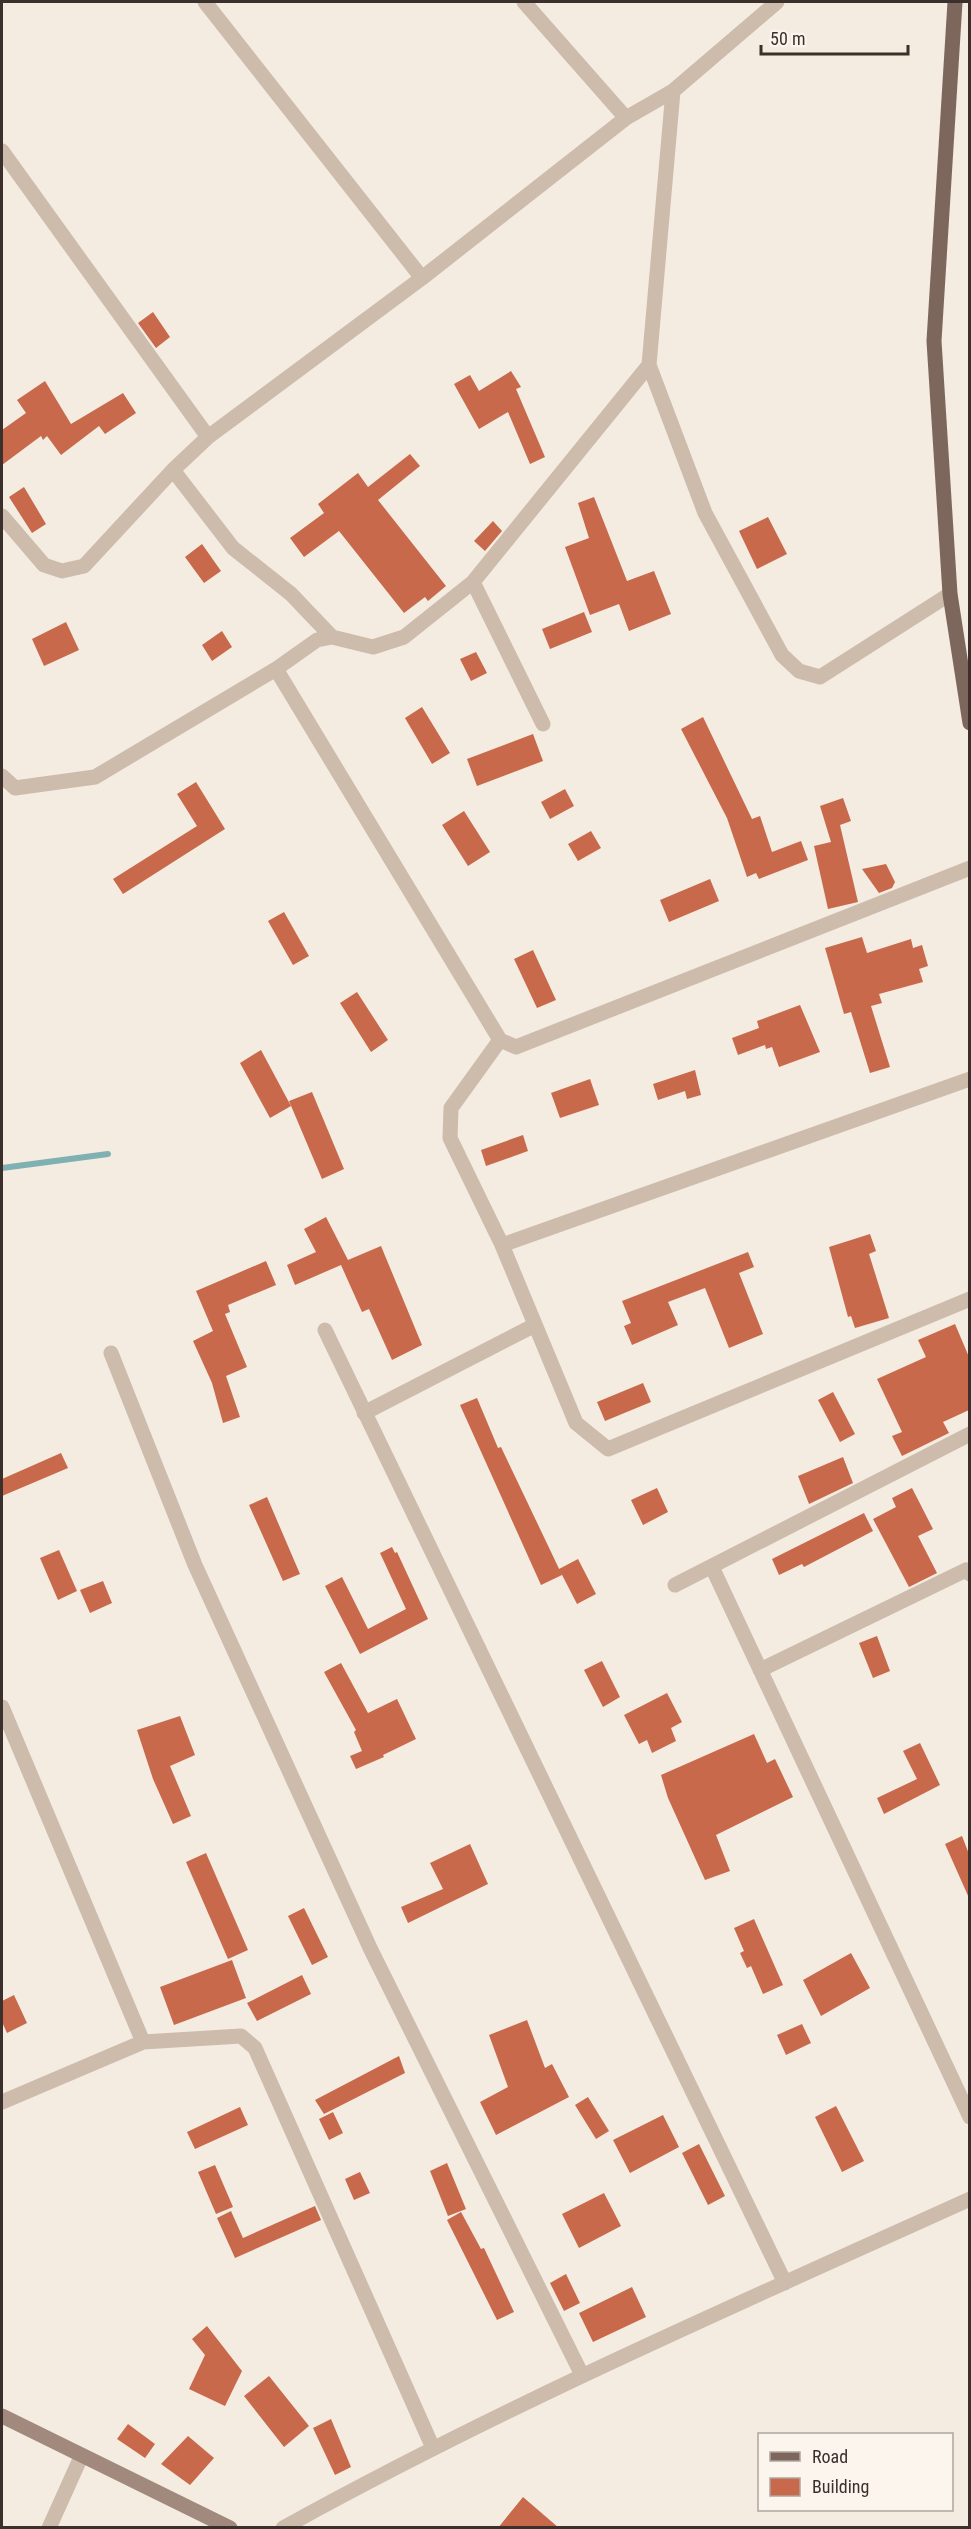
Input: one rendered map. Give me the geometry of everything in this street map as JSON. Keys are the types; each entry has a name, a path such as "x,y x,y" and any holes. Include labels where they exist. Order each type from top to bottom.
{"main road":[{"path":"955,2 934,341 950,594 969,723"}],"street":[{"path":"205,2 422,278"},
{"path":"524,2 626,118"},
{"path":"2,516 44,565 63,571 84,566 172,470 208,438 422,278 626,118 673,91 777,2"},
{"path":"673,91 649,365 705,513 782,655 799,671 820,677 950,594"},
{"path":"2,151 208,438"},
{"path":"2,776 15,789 95,777 276,669 317,640 332,637 373,647 404,637 473,582 649,365"},
{"path":"172,470 233,548 291,594 332,637"},
{"path":"473,582 543,724"},
{"path":"276,669 500,1040 516,1047 969,868"},
{"path":"500,1040 451,1108 450,1138 502,1245 576,1424 608,1449 969,1299"},
{"path":"502,1245 969,1079"},
{"path":"364,1413 535,1325"},
{"path":"325,1330 785,2283"},
{"path":"111,1353 195,1565 366,1939 582,2375"},
{"path":"675,1586 969,1434"},
{"path":"712,1567 969,2117"},
{"path":"760,1670 966,1570 969,1574"},
{"path":"2,1707 144,2042"},
{"path":"2,2102 144,2042 241,2036 255,2048 433,2448"},
{"path":"283,2528 433,2448 582,2375 969,2199"},
{"path":"2,2416 81,2457 230,2528"},
{"path":"49,2528 81,2457"}],"building":[{"path":"153,312 170,337 156,348 138,323"},
{"path":"511,371 521,387 516,389 545,457 530,464 508,412 479,429 454,384 470,375 479,391"},
{"path":"45,381 71,424 123,393 136,413 105,434 99,426 61,455 47,436 43,440 41,436 2,465 2,430 26,413 17,400"},
{"path":"410,454 420,466 378,500 446,586 428,601 425,597 404,613 339,531 304,557 290,538 324,513 318,504 358,473 368,487"},
{"path":"24,487 46,524 32,533 9,497"},
{"path":"594,497 627,581 654,571 671,614 629,631 619,604 590,615 565,547 589,538 578,503"},
{"path":"768,517 787,554 757,569 739,531"},
{"path":"493,521 502,531 485,551 474,541"},
{"path":"202,544 221,571 204,583 185,557"},
{"path":"584,612 592,632 550,649 542,629"},
{"path":"66,622 79,650 44,666 32,639"},
{"path":"222,631 232,647 212,661 202,645"},
{"path":"476,652 487,673 471,681 460,659"},
{"path":"422,707 450,753 432,764 405,718"},
{"path":"703,717 752,819 760,816 772,852 801,841 808,860 759,879 756,873 747,877 727,818 681,729"},
{"path":"533,734 543,761 477,786 467,759"},
{"path":"196,782 225,829 123,894 113,879 197,826 177,794"},
{"path":"565,789 574,806 550,819 541,802"},
{"path":"843,798 851,821 840,825 858,902 828,909 814,846 831,842 820,806"},
{"path":"464,811 490,852 468,866 442,825"},
{"path":"591,831 601,848 578,861 568,844"},
{"path":"886,864 895,882 892,888 879,893 862,869"},
{"path":"710,879 719,901 669,922 660,900"},
{"path":"284,912 309,956 293,965 268,921"},
{"path":"862,937 867,953 911,939 913,948 922,945 928,966 919,969 923,982 879,994 882,1003 871,1006 890,1067 870,1073 851,1012 844,1014 825,948"},
{"path":"533,950 556,1000 537,1008 514,959"},
{"path":"357,992 388,1040 371,1052 340,1003"},
{"path":"800,1005 820,1052 779,1067 772,1047 766,1049 765,1045 738,1055 732,1038 759,1028 757,1021"},
{"path":"261,1050 291,1106 270,1118 240,1063"},
{"path":"695,1070 701,1095 687,1099 685,1091 658,1100 653,1084"},
{"path":"590,1079 599,1105 560,1118 551,1093"},
{"path":"312,1092 344,1169 322,1179 289,1101"},
{"path":"523,1135 528,1151 486,1166 481,1150"},
{"path":"326,1217 348,1260 381,1246 422,1345 392,1360 369,1309 362,1312 341,1265 295,1285 287,1265 316,1252 304,1229"},
{"path":"870,1234 876,1251 869,1254 889,1318 855,1328 851,1316 848,1317 829,1247"},
{"path":"748,1252 754,1267 739,1273 763,1334 729,1348 705,1288 668,1302 678,1325 632,1345 624,1326 631,1323 622,1301"},
{"path":"266,1261 276,1285 228,1305 230,1312 225,1314 247,1367 226,1376 240,1417 223,1423 212,1383 193,1341 213,1331 196,1291"},
{"path":"955,1324 969,1357 969,1410 943,1422 949,1433 902,1456 892,1436 902,1432 877,1379 926,1357 918,1340"},
{"path":"643,1383 651,1402 605,1421 597,1402"},
{"path":"833,1392 855,1434 840,1442 818,1400"},
{"path":"477,1398 498,1448 501,1447 562,1575 541,1585 460,1405"},
{"path":"61,1453 68,1468 2,1496 2,1479"},
{"path":"843,1457 853,1483 809,1504 798,1476"},
{"path":"657,1488 668,1512 643,1525 631,1500"},
{"path":"912,1488 933,1529 918,1536 937,1573 909,1587 873,1519 896,1507 892,1498"},
{"path":"267,1497 300,1574 283,1581 249,1505"},
{"path":"864,1513 873,1531 804,1567 802,1564 779,1575 772,1559"},
{"path":"392,1547 395,1553 397,1552 428,1619 360,1654 325,1586 342,1577 368,1629 406,1609 380,1553"},
{"path":"59,1550 77,1591 58,1600 40,1558"},
{"path":"578,1559 596,1594 577,1604 559,1569"},
{"path":"103,1581 112,1603 90,1613 80,1590"},
{"path":"877,1636 890,1671 873,1678 859,1643"},
{"path":"602,1661 620,1697 603,1707 584,1670"},
{"path":"341,1663 368,1713 397,1699 416,1739 356,1769 350,1756 362,1751 354,1732 356,1730 324,1672"},
{"path":"667,1693 682,1722 671,1728 676,1741 652,1753 647,1740 639,1744 624,1715"},
{"path":"180,1716 195,1755 170,1766 191,1816 173,1824 153,1779 137,1730"},
{"path":"754,1734 767,1763 775,1759 793,1797 716,1835 730,1871 705,1880 668,1798 661,1775"},
{"path":"920,1743 940,1785 884,1814 877,1798 917,1779 903,1751"},
{"path":"962,1836 969,1854 969,1898 945,1844"},
{"path":"470,1844 488,1884 408,1923 401,1907 443,1889 430,1863"},
{"path":"206,1853 248,1950 228,1959 186,1862"},
{"path":"304,1908 328,1957 312,1965 288,1916"},
{"path":"754,1919 783,1985 763,1994 751,1966 747,1968 740,1953 744,1951 734,1928"},
{"path":"851,1953 870,1988 821,2016 803,1980"},
{"path":"232,1960 246,1998 174,2025 160,1987"},
{"path":"302,1975 311,1994 257,2021 247,2003"},
{"path":"14,1995 27,2023 7,2033 2,2022 2,2001"},
{"path":"527,2020 545,2068 552,2064 569,2097 496,2135 480,2102 508,2087 489,2035"},
{"path":"802,2024 811,2043 786,2055 777,2035"},
{"path":"399,2056 405,2073 324,2114 315,2100"},
{"path":"588,2097 609,2131 596,2139 575,2105"},
{"path":"836,2106 864,2161 842,2172 815,2117"},
{"path":"240,2107 248,2125 195,2149 187,2132"},
{"path":"333,2112 343,2133 329,2140 319,2119"},
{"path":"663,2115 679,2147 630,2173 613,2140"},
{"path":"699,2144 725,2196 708,2205 682,2153"},
{"path":"447,2163 466,2209 448,2216 430,2171"},
{"path":"215,2165 233,2207 216,2214 198,2172"},
{"path":"360,2172 370,2193 354,2200 345,2179"},
{"path":"604,2193 621,2226 579,2248 562,2214"},
{"path":"315,2206 321,2220 235,2258 217,2218 231,2211 243,2238"},
{"path":"461,2212 481,2249 484,2248 514,2312 497,2320 447,2220"},
{"path":"566,2274 580,2303 564,2311 550,2283"},
{"path":"632,2287 646,2317 593,2342 579,2313"},
{"path":"207,2326 242,2371 225,2406 189,2389 205,2355 192,2339"},
{"path":"269,2376 309,2426 284,2447 244,2396"},
{"path":"331,2419 351,2467 335,2475 313,2428"},
{"path":"128,2424 155,2444 145,2458 117,2439"},
{"path":"188,2436 214,2458 190,2485 161,2464"},
{"path":"523,2497 559,2528 498,2528"}],"waterway":[{"path":"2,1168 108,1154"}]}
